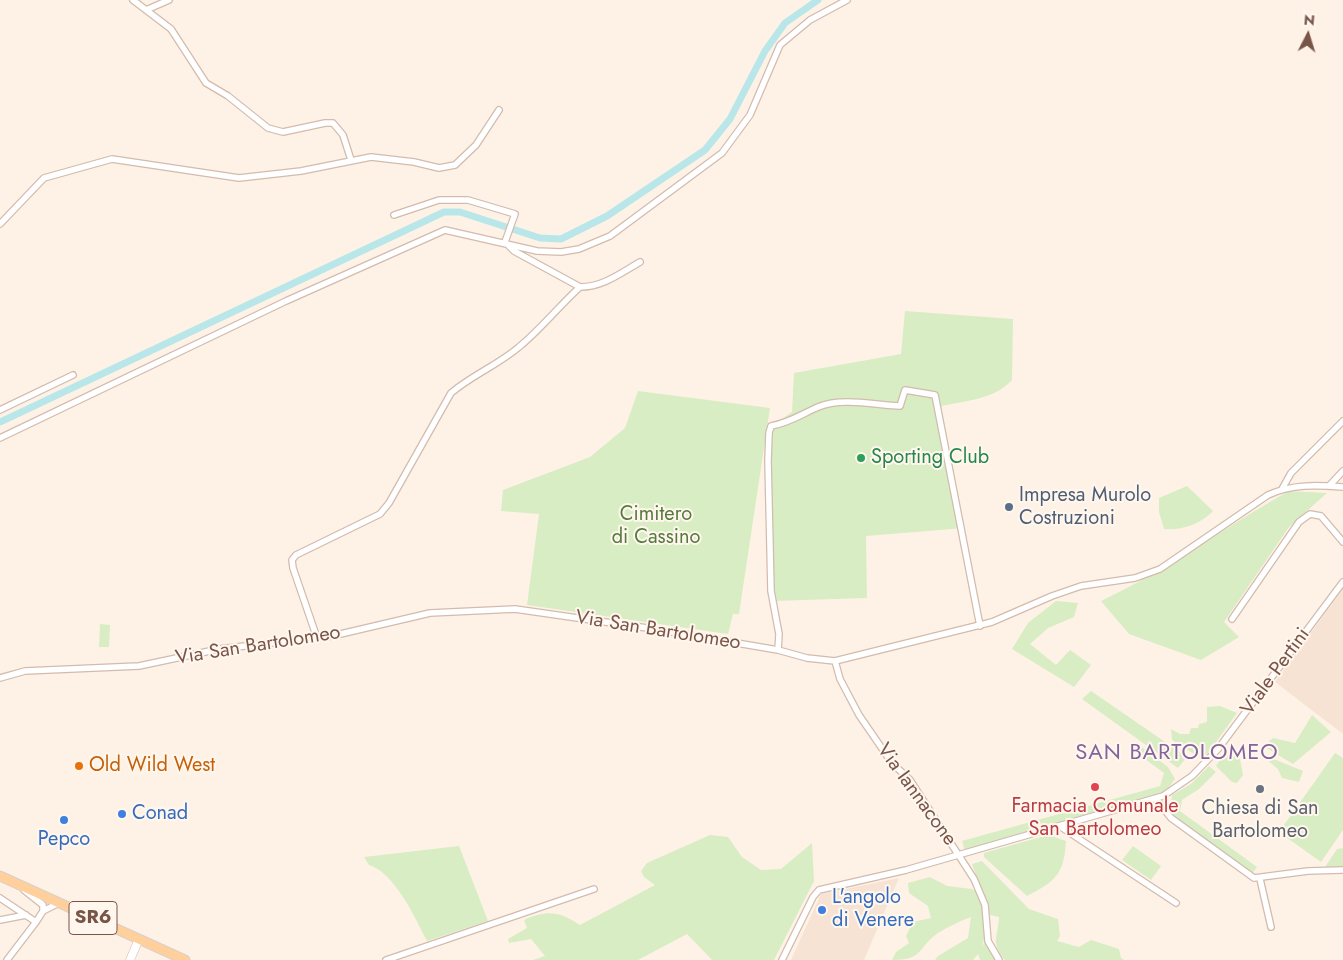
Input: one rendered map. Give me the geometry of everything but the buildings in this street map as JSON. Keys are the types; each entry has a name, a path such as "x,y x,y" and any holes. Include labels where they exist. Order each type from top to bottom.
{"main road":[{"name":"SR6","path":"0,876 185,960"}],"street":[{"path":"133,0 176,35 206,83 228,96 268,128 283,132 333,123 343,136 351,160"},
{"path":"146,10 169,0"},
{"path":"0,438 277,305 444,230 505,242 537,251 561,252 579,249 610,236 722,153 750,115 780,45 810,20 847,0"},
{"path":"0,224 44,178 112,159 239,178 301,171 376,156 439,168 455,165 476,145 498,110"},
{"path":"394,216 439,200 468,200 515,214 505,242"},
{"path":"505,242 514,251 580,287 589,287 612,279 640,262"},
{"path":"317,638 292,560 296,555 380,514 390,503 451,393 463,383 500,362 520,346 559,305 580,287"},
{"path":"0,410 72,375"},
{"path":"778,650 779,634 771,591 768,433 772,426 786,424 820,406 846,402 900,406 905,390 935,395 980,626"},
{"path":"1282,489 1291,473 1343,421"},
{"path":"1329,486 1343,471"},
{"path":"1282,489 1299,486 1343,487"},
{"name":"Via San Bartolomeo","path":"0,678 25,672 139,666 219,649 317,638 430,613 515,609 654,628 778,650 807,658 835,661 980,626 1080,586 1135,578 1160,569 1268,495 1282,489"},
{"path":"1232,619 1299,522 1310,514 1321,516 1343,542"},
{"name":"Viale Pertini","path":"782,960 817,891 1061,827 1156,799 1192,776 1218,750 1343,582"},
{"name":"Via Iannacone","path":"835,661 848,698 892,763 910,780 942,832 959,854 982,895 988,942 999,960"},
{"path":"1156,799 1166,814 1254,878 1260,879 1308,871 1343,870"},
{"path":"1061,827 1176,903"},
{"path":"1260,879 1271,927"},
{"path":"14,882 39,902 43,912"},
{"path":"386,960 594,888"},
{"path":"0,898 36,922"},
{"path":"7,960 43,912 59,903"},
{"path":"0,920 26,916"},
{"path":"130,960 139,939"}],"shaded area":[{"path":"1343,589 1343,734 1275,682"},
{"path":"899,878 864,960 791,960 821,894"}],"green space":[{"name":"Sporting Club","path":"905,311 1013,319 1012,380 989,395 970,401 941,406 964,528 866,536 867,598 773,601 771,426 792,412 794,373 901,354"},
{"name":"Cimitero di Cassino","path":"638,391 770,408 739,614 733,614 728,634 527,605 539,514 501,511 503,490 590,457 625,428"},
{"path":"1187,486 1213,511 1203,520 1190,526 1164,529 1159,512 1159,498"},
{"path":"1289,491 1327,493 1289,527 1224,622 1239,637 1201,660 1129,634 1101,601 1173,562"},
{"path":"1056,601 1078,603 1074,617 1048,628 1030,644 1056,665 1070,650 1091,665 1074,687 1012,649 1028,623"},
{"path":"100,624 110,625 109,647 99,647"},
{"path":"1091,691 1187,757 1178,768 1082,699"},
{"path":"1220,706 1237,713 1203,760 1172,740 1171,729 1180,734 1189,734 1191,728 1198,728 1199,724 1207,722 1207,707"},
{"path":"1312,715 1331,732 1293,764 1263,746 1273,738 1295,743"},
{"path":"1135,742 1168,767 1175,779 1167,790 1149,798 965,851 962,841 1160,786 1164,773 1130,748"},
{"path":"1225,751 1240,759 1243,775 1237,783 1232,782 1216,766"},
{"path":"1259,753 1303,771 1299,782 1282,778 1278,769"},
{"path":"1335,753 1343,758 1343,830 1321,862 1279,832"},
{"path":"1209,766 1216,772 1199,789 1182,800 1180,811 1257,867 1252,874 1172,815 1170,810 1172,795 1191,784"},
{"path":"710,835 728,837 742,857 761,870 781,869 812,843 814,881 774,960 712,960 687,934 638,960 533,960 545,956 531,939 509,943 508,939 527,928 524,920 546,913 565,917 580,925 655,885 644,877 641,871 647,863"},
{"path":"1048,835 1066,841 1063,861 1052,881 1027,896 984,857 984,853"},
{"path":"459,846 488,921 427,941 396,886 378,870 369,865 364,857"},
{"path":"1133,846 1161,866 1151,880 1122,860"},
{"path":"1343,848 1343,867 1325,867 1337,849"},
{"path":"982,861 1029,909 1058,919 1060,936 1057,941 1079,947 1091,940 1119,949 1121,958 1124,960 1005,960 996,944 999,917 990,915 972,864"},
{"path":"930,877 947,886 972,889 978,893 985,927 982,947 985,941 999,960 980,960 978,954 973,960 935,960 938,956 968,938 971,917 938,933 919,952 910,958 892,960 896,952 909,943 906,936 913,922 931,918 928,906 909,893 908,883"}],"waterway":[{"path":"0,422 444,212 460,212 540,238 561,239 607,216 705,150 730,119 765,51 785,23 818,0"}],"place":[{"name":"Sporting Club","path":"861,458"},
{"name":"Impresa Murolo Costruzioni","path":"1009,507"},
{"name":"Old Wild West","path":"79,766"},
{"name":"Farmacia Comunale San Bartolomeo","path":"1095,787"},
{"name":"Chiesa di San Bartolomeo","path":"1260,789"},
{"name":"Conad","path":"122,814"},
{"name":"Pepco","path":"64,820"},
{"name":"L'angolo di Venere","path":"822,910"}],"district":[{"name":"SAN BARTOLOMEO","path":"1177,754"}]}
